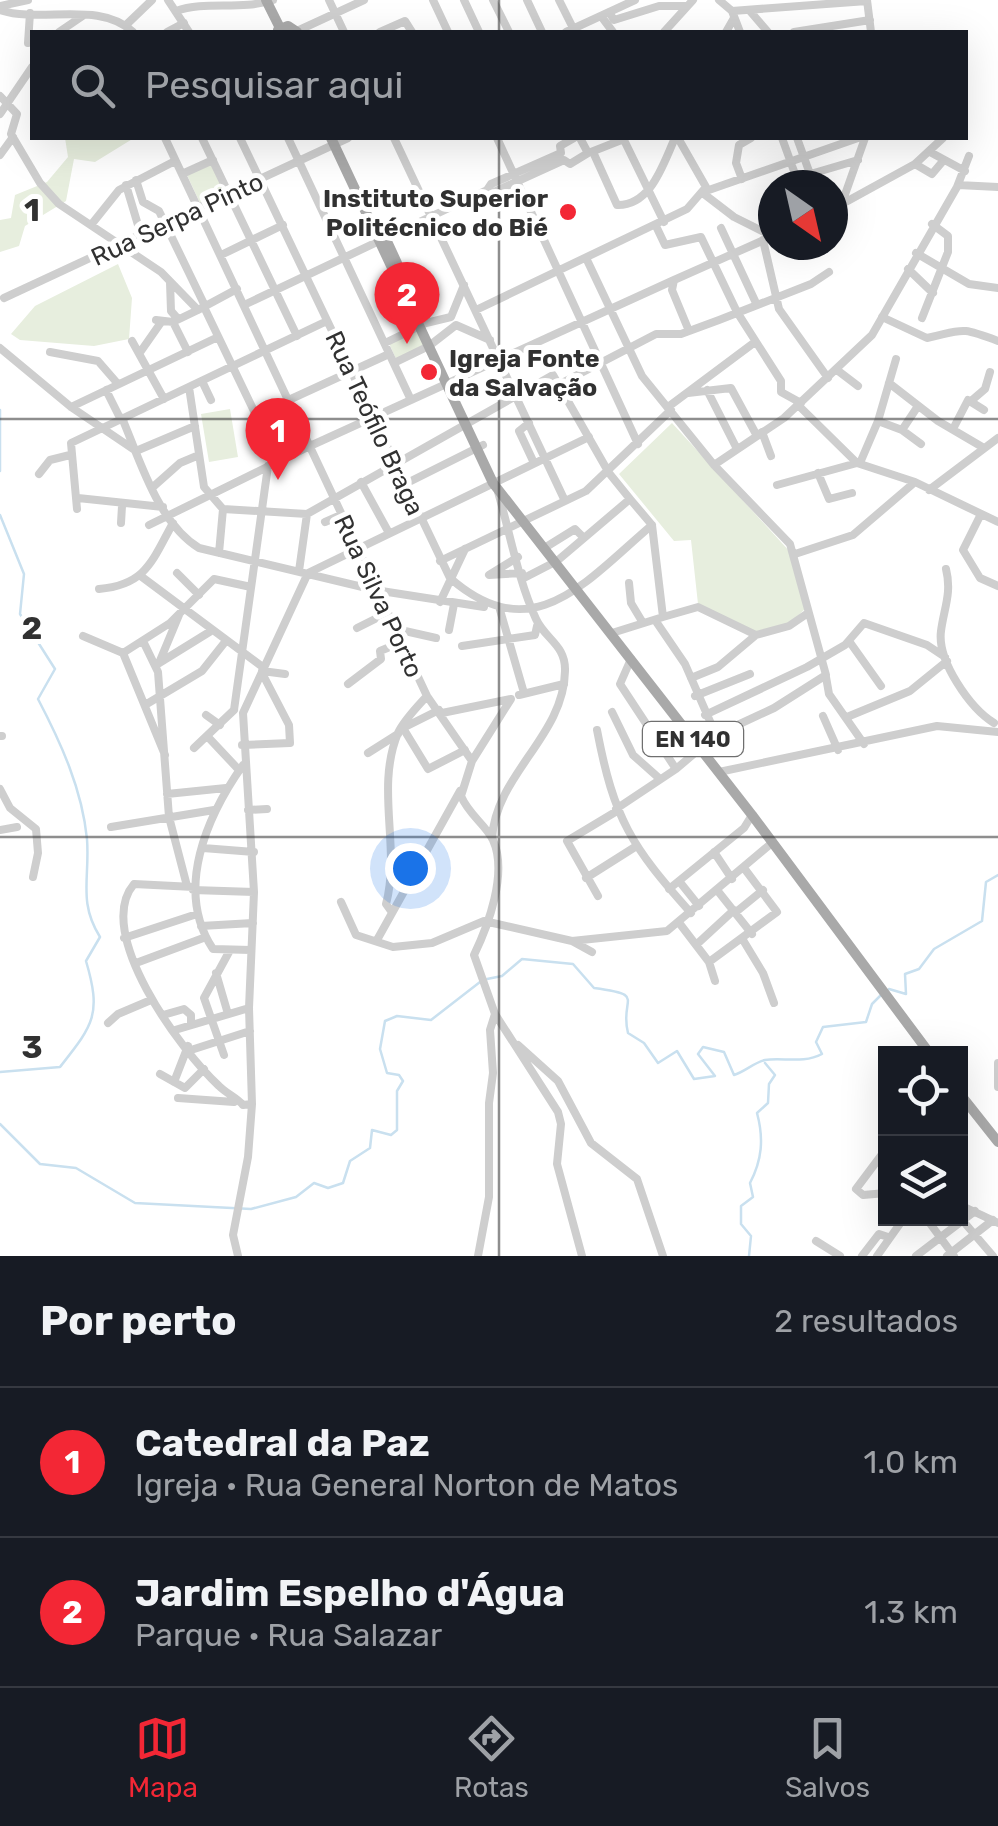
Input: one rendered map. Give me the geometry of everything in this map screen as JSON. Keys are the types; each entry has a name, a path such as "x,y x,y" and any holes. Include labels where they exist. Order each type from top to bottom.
{"main road":[{"path":"270,1 280,29"},
{"name":"EN 140","path":"338,140 498,485 773,842 923,1046"},
{"path":"968,1104 998,1142"}],"street":[{"path":"0,8 28,0"},
{"path":"0,8 86,14 130,29 152,0"},
{"path":"168,0 186,28"},
{"path":"328,0 343,30"},
{"path":"301,30 364,0"},
{"path":"433,0 447,30"},
{"path":"464,0 479,30"},
{"path":"494,0 508,30"},
{"path":"527,0 541,30"},
{"path":"560,0 571,30"},
{"path":"573,30 636,0"},
{"path":"720,0 734,13 739,30"},
{"path":"727,30 743,0"},
{"path":"176,11 196,2 270,1"},
{"path":"734,13 867,1 871,30"},
{"path":"605,14 614,20 659,6 690,3"},
{"path":"666,30 690,3"},
{"path":"790,5 798,30"},
{"path":"809,6 816,30 870,20"},
{"path":"749,10 766,30"},
{"path":"28,43 30,12"},
{"path":"62,30 86,14"},
{"path":"605,14 612,30"},
{"path":"385,30 405,21 411,30"},
{"path":"0,114 4,99 30,69"},
{"path":"0,155 13,137 17,114 4,99"},
{"path":"13,137 49,195 121,244 202,308"},
{"name":"Rua Silva Porto","path":"166,140 427,696 472,761"},
{"path":"203,140 297,336"},
{"name":"Rua Teófilo Braga","path":"241,140 450,578 488,607 533,609 578,588 652,525"},
{"path":"289,140 411,400"},
{"name":"Rua Serpa Pinto","path":"4,298 199,210 338,140"},
{"path":"395,140 565,502"},
{"path":"498,140 638,444"},
{"path":"573,140 560,146 562,156 570,164 619,140"},
{"path":"579,140 590,153 617,205 650,191 676,140"},
{"path":"625,140 650,191 665,244 700,236 738,312 781,381 782,392 800,404 858,464 915,482 981,514 996,517"},
{"path":"678,140 705,192 758,231"},
{"path":"742,179 736,163 739,145 748,140"},
{"path":"783,140 793,170"},
{"path":"799,140 808,170"},
{"path":"826,140 834,167"},
{"path":"476,310 660,224 705,192 846,140 855,161"},
{"path":"848,191 861,140"},
{"path":"848,201 915,164 941,140"},
{"path":"930,152 965,171"},
{"path":"244,306 487,190 494,192 562,156"},
{"path":"714,465 800,404 872,335 958,184 969,156"},
{"path":"182,174 213,160"},
{"path":"91,224 126,186 175,161"},
{"path":"824,170 855,161"},
{"path":"915,164 932,174 943,161"},
{"path":"136,180 143,202 159,211 278,461"},
{"path":"958,184 998,187"},
{"path":"126,186 141,235"},
{"path":"922,318 922,307 933,293 949,238 932,224"},
{"path":"221,255 283,225"},
{"path":"721,228 756,304"},
{"path":"149,525 609,307 758,243"},
{"path":"916,253 970,284 998,288"},
{"path":"588,260 642,376 714,465 790,544 829,694 864,744"},
{"path":"771,260 773,297 786,325 828,378"},
{"path":"908,269 933,293"},
{"path":"560,384 656,334 689,331 811,284 829,272"},
{"path":"674,280 672,290 689,331"},
{"path":"170,282 171,310 188,352"},
{"path":"257,417 375,361 432,344 453,321 464,285"},
{"path":"141,351 159,320 176,321 237,289"},
{"path":"882,317 927,338 946,329 998,341"},
{"path":"77,509 72,442 328,321"},
{"path":"384,343 423,324 453,321 490,340"},
{"path":"71,407 218,337"},
{"path":"132,340 164,399"},
{"path":"440,561 565,502 609,474 670,409 756,342"},
{"path":"0,348 71,407 136,451"},
{"path":"50,352 98,361 118,384"},
{"path":"858,464 878,421 896,359"},
{"path":"837,370 858,386"},
{"path":"953,428 971,401 985,389 990,372"},
{"path":"189,387 207,495 223,509 307,514 552,376 609,474 652,525 659,618 716,734"},
{"path":"202,381 211,400"},
{"path":"888,383 984,448"},
{"path":"688,393 731,388 770,456"},
{"path":"106,390 168,515 192,544 219,554 375,590 488,607"},
{"path":"707,390 738,449"},
{"path":"971,401 984,410"},
{"path":"902,430 918,406"},
{"path":"624,414 648,434"},
{"path":"878,421 902,430 921,444"},
{"path":"529,423 519,431 534,463"},
{"path":"136,451 195,426"},
{"path":"292,582 301,571 498,485 588,437"},
{"path":"929,490 998,438"},
{"path":"404,484 480,446"},
{"path":"39,474 50,460 70,454"},
{"path":"153,487 180,462 199,455"},
{"path":"776,485 858,464"},
{"path":"238,1256 233,1235 247,1104 254,852 241,767 238,711 268,466"},
{"path":"818,473 830,500 852,493"},
{"path":"361,482 389,533"},
{"path":"795,554 852,536 915,482"},
{"path":"462,646 536,634 533,609 498,485"},
{"path":"78,498 168,515"},
{"path":"518,557 489,573 494,578 523,576 557,560 630,499"},
{"path":"121,523 122,506"},
{"path":"219,554 223,509"},
{"path":"194,748 238,711 263,671 301,571 307,514"},
{"path":"981,514 963,550 980,578 998,586"},
{"path":"99,589 130,585 142,577 168,515"},
{"path":"326,522 341,515"},
{"path":"546,547 576,529 584,538"},
{"path":"440,602 465,549"},
{"path":"946,569 950,590 941,634 946,659 971,701 997,729"},
{"path":"177,573 199,596"},
{"path":"142,577 181,613 263,671 290,728 290,743 242,745"},
{"path":"124,653 181,613 217,579 252,587"},
{"path":"628,583 631,603 643,623"},
{"path":"450,630 454,604"},
{"path":"612,633 698,608 756,635"},
{"path":"500,610 524,694"},
{"path":"158,664 181,613"},
{"path":"691,678 718,667 756,635 789,626 808,613"},
{"path":"357,628 387,614"},
{"path":"536,621 563,654 564,684 544,732 498,801 492,838 496,869 487,921 474,955 496,1014 555,1105 561,1123 557,1164 582,1256"},
{"path":"705,716 822,658 849,641 862,624 876,624 946,659"},
{"path":"396,630 436,638"},
{"path":"158,664 210,631"},
{"path":"83,636 124,653 165,755"},
{"path":"143,641 158,664 169,817 196,914 215,950 251,950"},
{"path":"849,641 881,686"},
{"path":"146,705 202,671 225,642"},
{"path":"348,684 382,659 380,651 402,642"},
{"path":"631,658 620,675 620,684 676,769"},
{"path":"847,717 910,690 946,659"},
{"path":"263,671 285,674"},
{"path":"226,672 240,672"},
{"path":"695,696 750,674"},
{"path":"598,896 567,841 676,769 716,734 774,708 826,677"},
{"path":"368,752 440,712 564,684"},
{"path":"391,912 386,904 394,868 388,787 400,731 427,696"},
{"path":"378,940 470,775 472,761 481,753 511,699"},
{"path":"612,712 633,755 660,779"},
{"path":"997,729 998,712"},
{"path":"206,715 220,725"},
{"path":"823,716 838,750"},
{"path":"719,772 838,750 937,726 997,729"},
{"path":"597,730 616,810 635,848 669,889 695,909"},
{"path":"400,731 428,768 465,750"},
{"path":"208,737 241,767"},
{"path":"191,888 214,810 241,767"},
{"path":"167,794 226,788"},
{"path":"0,789 10,808 36,828 38,854 33,877"},
{"path":"460,790 473,820 492,838"},
{"path":"111,826 214,810"},
{"path":"248,810 267,810"},
{"path":"669,889 752,815"},
{"path":"0,830 17,827"},
{"path":"572,941 667,931 773,842"},
{"path":"202,848 254,852"},
{"path":"586,878 635,848"},
{"path":"714,852 732,878"},
{"path":"708,962 777,912 744,868"},
{"path":"679,881 695,909"},
{"path":"247,1104 204,1070 151,1000 124,938 123,898 132,886 254,892"},
{"path":"716,890 735,911 774,1002"},
{"path":"696,945 763,890"},
{"path":"342,902 356,936 393,947 432,943 487,921 572,941 592,952"},
{"path":"124,938 196,914"},
{"path":"201,926 253,923"},
{"path":"680,924 708,962 715,981"},
{"path":"136,963 206,937"},
{"path":"224,1055 204,998 229,952"},
{"path":"216,972 228,1014"},
{"path":"108,1023 151,1000"},
{"path":"175,1030 249,1008"},
{"path":"163,1015 184,1009 192,1015 191,1023"},
{"path":"478,1256 489,1197 489,1098 494,1073 490,1030 496,1014"},
{"path":"189,1048 250,1031"},
{"path":"516,1045 558,1081 591,1143 638,1179 663,1256"},
{"path":"174,1082 189,1048"},
{"path":"998,1063 998,1087"},
{"path":"160,1074 186,1088 204,1070"},
{"path":"178,1098 221,1098 247,1104"},
{"path":"878,1159 856,1188 863,1195 878,1193"},
{"path":"968,1208 996,1222"},
{"path":"968,1216 975,1211"},
{"path":"931,1226 950,1255 996,1222"},
{"path":"877,1256 897,1226"},
{"path":"916,1256 956,1226"},
{"path":"968,1226 995,1255"},
{"path":"862,1256 879,1234 888,1237"},
{"path":"816,1241 840,1256"}],"green space":[{"path":"65,140 131,140 95,162 74,159 66,201 25,226 19,246 0,252 0,220 11,218 15,195 47,182 68,157"},
{"path":"213,163 225,191 200,203 187,175"},
{"path":"118,264 132,298 129,339 94,346 20,340 11,334 35,306"},
{"path":"419,329 426,345 396,359 389,343"},
{"path":"230,409 238,457 209,462 201,414"},
{"path":"672,423 791,553 805,609 788,625 755,633 698,604 691,540 674,541 619,474"}],"waterway":[{"path":"0,410 0,471"},
{"path":"0,515 24,574 20,614 55,669 38,699 62,749 80,802 87,839 87,901 100,937 86,961 94,1007 87,1029 71,1053 60,1067 0,1072"},
{"path":"889,989 906,994 905,974 919,969 934,949 982,921 986,882 998,875"},
{"path":"487,979 502,976 522,959 573,964 594,988 626,996 628,1033 644,1043 658,1063 677,1051 694,1079 715,1076 698,1054 703,1047 724,1052 734,1075 765,1060 807,1059 822,1054 816,1042 823,1027 866,1022 872,1004 882,994"},
{"path":"0,1124 40,1164 76,1168 135,1203 251,1209 296,1197 314,1183 328,1188 343,1183 350,1161 370,1148 372,1130 391,1135 397,1130 397,1091 403,1081 399,1075 387,1073 380,1049 385,1021 397,1016 431,1020 480,982"},
{"path":"749,1256 751,1236 741,1224 741,1206 753,1197 750,1183 761,1149 757,1113 768,1103 769,1084 775,1075 765,1063"}],"place":[{"name":"Instituto Superior Politécnico do Bié","path":"568,212"},
{"name":"Jardim Espelho d'Água","path":"407,344"},
{"name":"Igreja Fonte da Salvação","path":"429,372"},
{"name":"Catedral da Paz","path":"278,480"}]}
